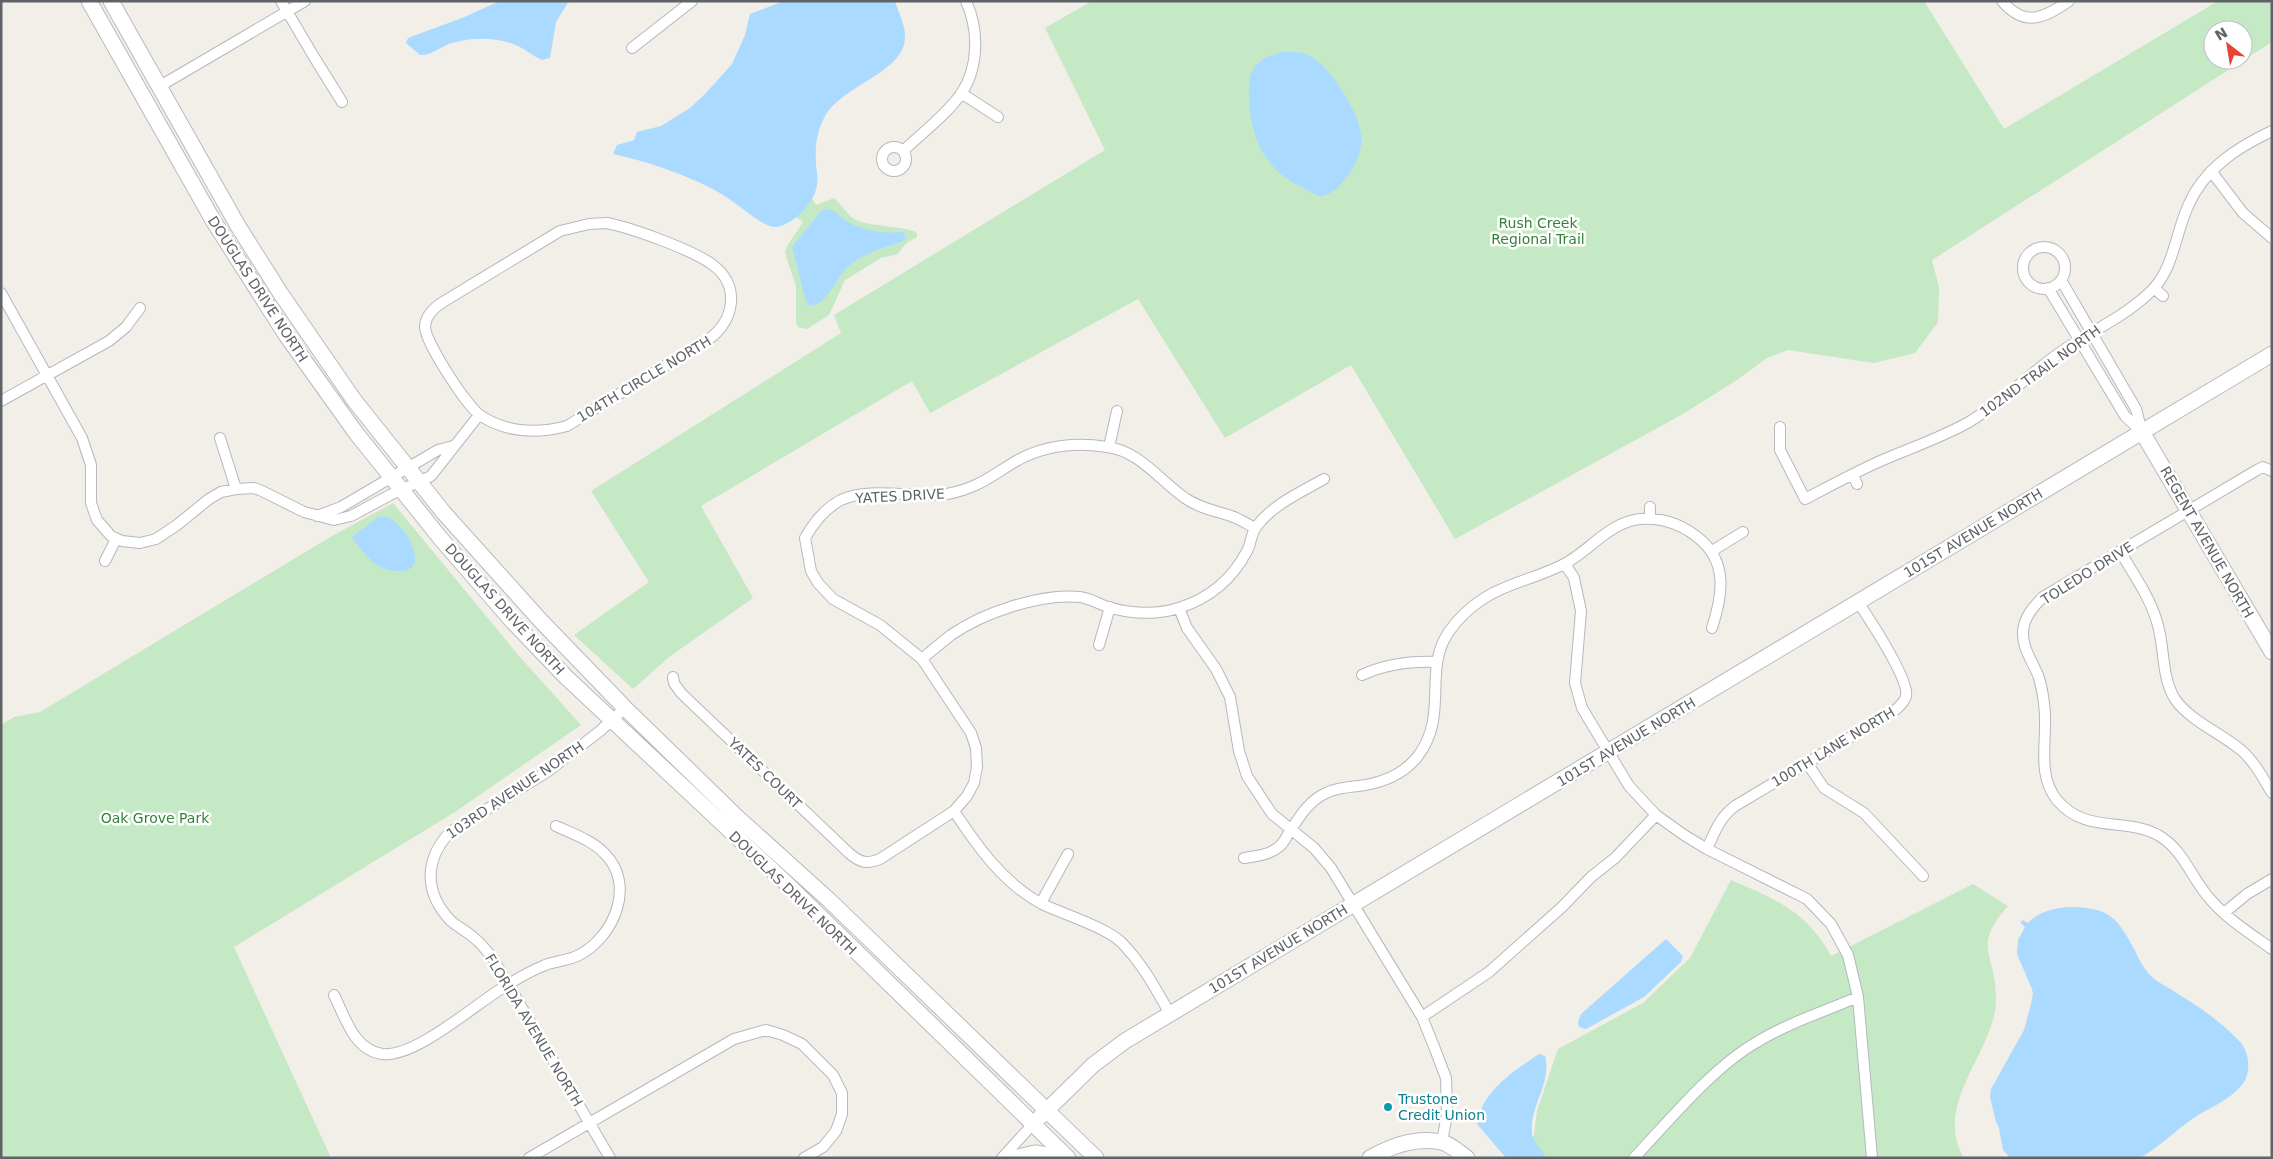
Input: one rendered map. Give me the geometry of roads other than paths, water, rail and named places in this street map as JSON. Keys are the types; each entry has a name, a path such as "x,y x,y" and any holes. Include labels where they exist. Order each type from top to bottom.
{"main road":[{"name":"DOUGLAS DRIVE NORTH","path":"89,1 189,178 251,281 315,377 390,477 513,622 566,677 786,883 1068,1158"},
{"name":"DOUGLAS DRIVE NORTH","path":"111,1 238,226 281,294 333,371 418,482 460,532 541,621 625,708 737,817 829,900 1096,1158"},
{"name":"101ST AVENUE NORTH","path":"1034,1124 1093,1065 1124,1041 2272,354"},
{"name":"REGENT AVENUE NORTH","path":"2142,432 2272,652"},
{"path":"1370,1158 1388,1148 1416,1141 1442,1142 1467,1158"},
{"path":"1014,1158 1035,1153 1068,1158"}],"street":[{"path":"281,1 342,102"},
{"path":"160,86 306,1"},
{"path":"632,48 692,1"},
{"path":"903,150 961,93 975,54 975,32 966,1"},
{"path":"2002,1 2009,9 2020,16 2032,19 2048,16 2069,1"},
{"path":"961,93 998,117"},
{"name":"102ND TRAIL NORTH","path":"1780,427 1780,450 1805,499 1855,480 1875,464 1934,440 1968,422 2000,402 2059,353 2147,296 2170,264 2188,205 2197,189 2211,171 2240,147 2272,131"},
{"path":"2211,171 2243,213 2272,238"},
{"name":"104TH CIRCLE NORTH","path":"607,223 626,227 700,257 714,266 726,280 732,305 726,322 717,334 567,426 546,431 516,430 504,427 479,415 431,347 425,332 425,323 430,313 443,302 549,236 560,231 589,224 607,223"},
{"name":"REGENT AVENUE NORTH","path":"2049,247 2062,257 2064,273 2061,280 2136,409 2142,432 2125,416 2048,288 2032,285 2026,279 2024,263 2027,256 2033,250 2049,247"},
{"path":"2048,288 2061,280"},
{"path":"2154,288 2163,296"},
{"path":"1,293 86,447 91,465 92,503 97,520 116,539 140,543 156,539 178,525 209,499 221,492 236,489 254,488 304,512 334,520 351,516 431,476 479,415"},
{"path":"1,401 117,335 140,308"},
{"path":"1109,447 1117,410"},
{"path":"220,438 236,489"},
{"name":"YATES DRIVE","path":"863,863 869,864 880,859 954,811 967,796 974,783 977,767 976,748 972,733 922,659 880,624 833,599 822,588 811,571 805,538 812,526 826,511 841,500 860,495 946,494 970,488 989,480 1018,460 1042,449 1075,444 1109,447 1134,457 1158,474 1186,498 1210,510 1233,516 1255,528"},
{"path":"317,516 341,507 438,450 453,446"},
{"name":"TOLEDO DRIVE","path":"2272,471 2262,467 2043,597 2034,606 2025,623 2024,643 2038,675 2044,704 2046,732 2044,764 2047,781 2057,799 2077,817 2147,831 2167,841 2183,857 2203,890 2224,913 2272,949"},
{"path":"922,659 952,635 984,618 1018,604 1052,597 1081,597 1110,607 1154,613 1179,608 1222,586 1238,569 1248,549 1255,528 1274,510 1324,479"},
{"path":"1650,507 1650,519"},
{"path":"1244,858 1267,854 1280,846 1310,803 1326,792 1382,782 1398,774 1417,757 1430,737 1432,729 1436,691 1436,662 1447,635 1464,612 1488,596 1565,564 1615,528 1629,521 1664,519 1690,530 1712,551 1720,574 1720,603 1712,628"},
{"path":"1712,551 1743,532"},
{"path":"105,561 116,539"},
{"path":"2120,552 2151,604 2162,643 2168,684 2175,698 2190,714 2242,751 2255,764 2272,793"},
{"path":"1565,564 1574,578 1580,611 1575,683 1582,708 1629,786 1656,815 1707,849 1807,899 1830,924 1848,955 1858,996 1872,1158"},
{"name":"100TH LANE NORTH","path":"1707,849 1728,811 1807,764 1904,702 1906,696 1905,685 1886,645 1858,602"},
{"path":"1099,644 1110,607"},
{"path":"1179,608 1187,628 1216,669 1230,697 1239,751 1247,776 1272,814 1292,828 1320,854 1354,904 1422,1017 1446,1078 1447,1114 1442,1142"},
{"path":"1362,675 1377,668 1413,661 1436,662"},
{"name":"YATES COURT","path":"674,677 674,683 680,693 850,854 863,863"},
{"name":"103RD AVENUE NORTH","path":"434,858 440,843 450,832 547,772 625,708"},
{"path":"1807,764 1824,788 1864,813 1923,876"},
{"path":"954,811 976,844 1013,884 1041,903 1120,941 1145,971 1170,1014"},
{"path":"1422,1017 1489,972 1591,877 1615,858 1656,815"},
{"path":"334,995 353,1035 362,1045 373,1052 384,1054 398,1053 455,1022 508,984 543,966 578,956 594,945 606,932 615,916 620,899 619,881 615,867 605,854 592,843 556,826"},
{"path":"1041,903 1068,854"},
{"name":"FLORIDA AVENUE NORTH","path":"434,858 430,869 431,883 434,896 440,908 459,928 483,946 494,960 610,1158"},
{"path":"2224,913 2247,894 2272,878"},
{"path":"1634,1158 1721,1068 1756,1042 1858,996"},
{"path":"529,1158 734,1040 766,1030 802,1044 833,1075 842,1093 842,1114 836,1131 823,1147 804,1158"},
{"name":"101ST AVENUE NORTH","path":"1002,1158 1034,1124"}],"water":[{"path":"500,1 569,1 556,22 550,58 542,60 518,46 494,40 460,41 448,44 424,55 420,55 406,43 408,38 462,18"},
{"path":"784,1 895,1 905,34 902,50 894,61 844,96 824,118 819,130 816,147 817,185 815,192 807,206 795,218 781,226 769,226 720,193 691,179 658,166 613,154 617,145 634,140 637,132 661,126 690,108 732,64 745,35 750,14"},
{"path":"1284,52 1304,53 1318,61 1342,90 1359,124 1361,144 1355,165 1341,184 1329,194 1320,196 1287,178 1267,159 1255,135 1250,107 1249,85 1251,74 1254,67 1263,59"},
{"path":"826,209 860,227 888,233 903,232 906,238 903,241 856,260 844,271 824,298 814,305 808,305 792,247 821,211"},
{"path":"378,517 393,520 406,534 415,553 415,561 411,568 400,571 390,570 377,565 370,560 353,540 352,537"},
{"path":"2067,907 2080,907 2101,911 2115,920 2128,937 2150,975 2195,1004 2219,1023 2241,1043 2248,1058 2247,1075 2237,1090 2225,1100 2192,1119 2140,1158 2010,1158 2003,1150 1990,1097 1991,1089 2024,1030 2033,994 2017,954 2018,940 2025,927 2020,922 2023,920 2028,923 2036,916"},
{"path":"1666,939 1683,956 1681,962 1644,997 1586,1029 1579,1027 1578,1022 1581,1014"},
{"path":"1539,1054 1545,1056 1546,1076 1534,1114 1532,1134 1546,1158 1506,1158 1477,1124 1480,1113 1485,1102 1500,1083"}],"place":[{"name":"Trustone Credit Union","path":"1388,1107"}],"park label":[{"name":"Rush Creek Regional Trail","path":"1538,232"},
{"name":"Oak Grove Park","path":"155,818"}]}
